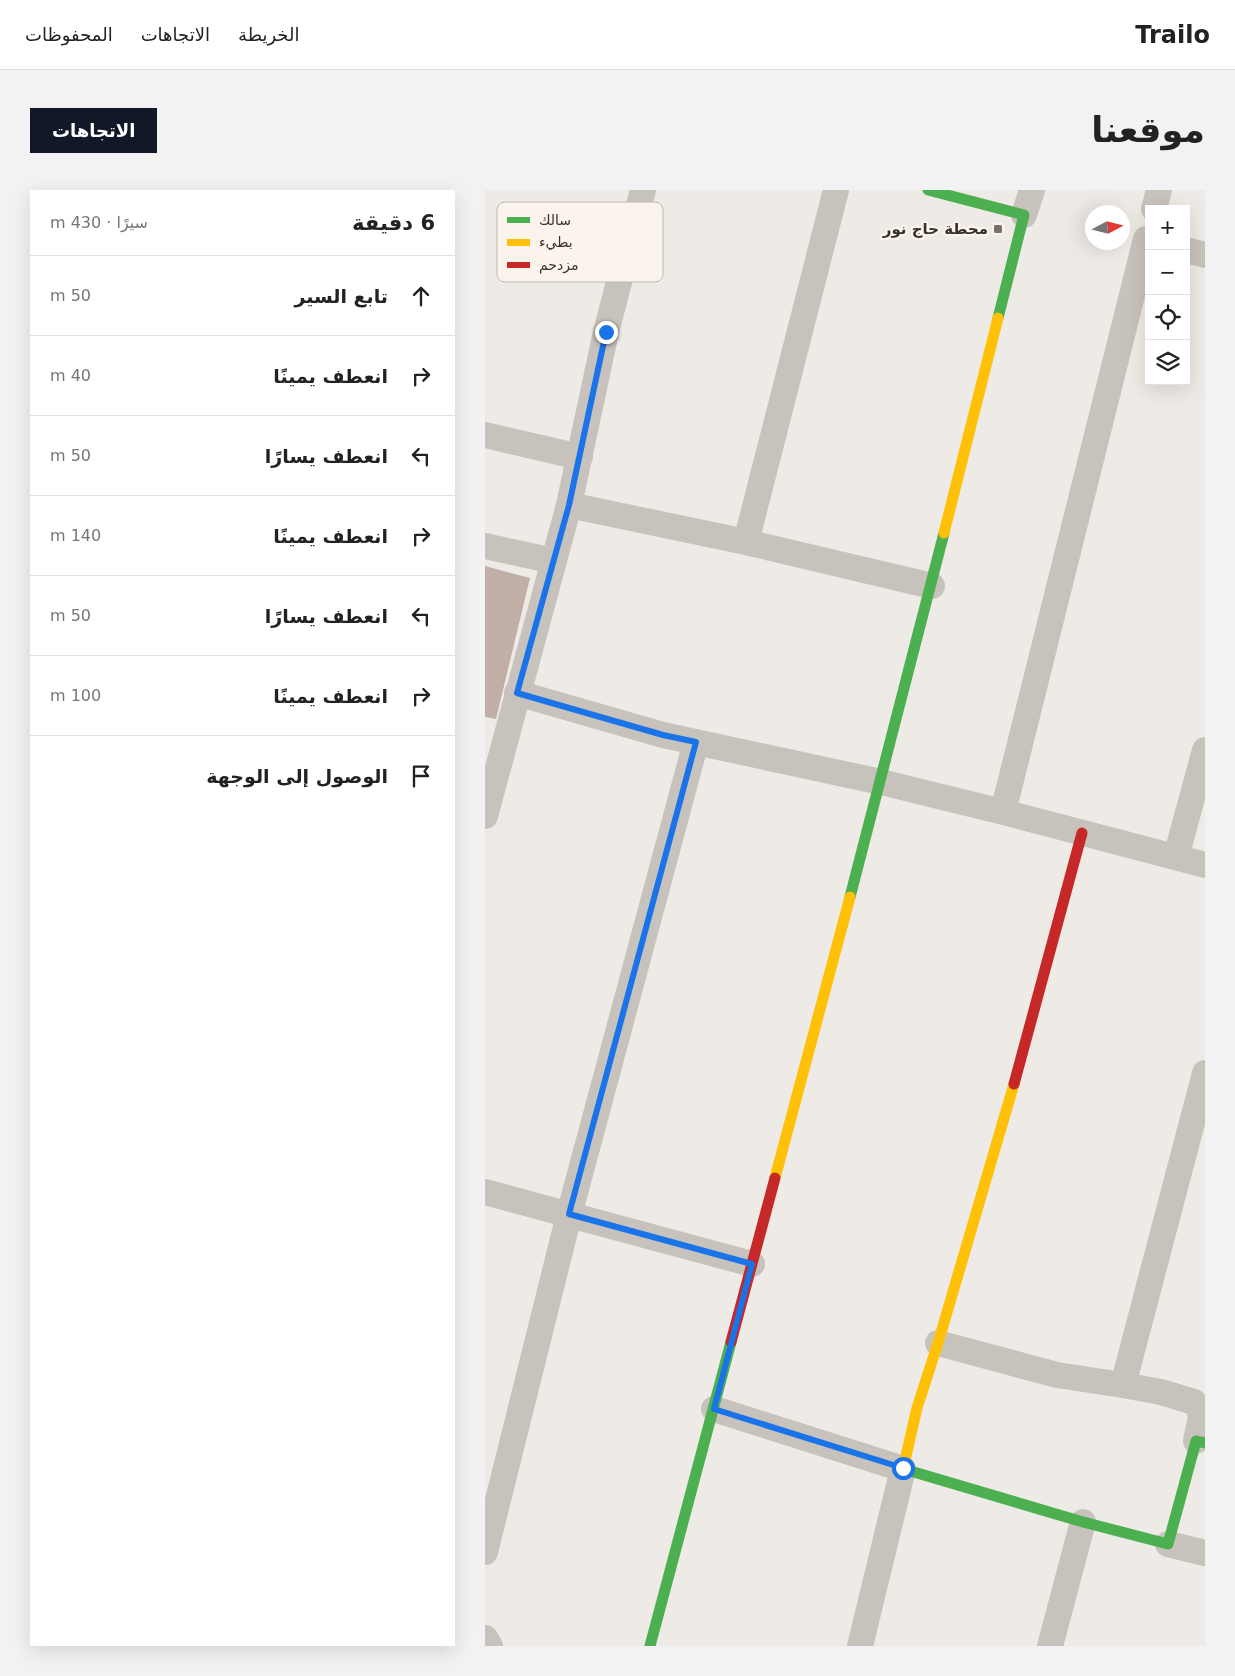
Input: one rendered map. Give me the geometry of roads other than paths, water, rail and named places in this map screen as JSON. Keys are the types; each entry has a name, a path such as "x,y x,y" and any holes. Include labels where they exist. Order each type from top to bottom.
{"street":[{"path":"746,542 836,190"},
{"path":"928,190 1024,215"},
{"path":"650,1646 881,782 932,586 1024,215 1032,190"},
{"path":"1155,205 1159,190"},
{"path":"1003,812 1145,248"},
{"path":"1190,251 1205,255"},
{"path":"485,816 495,738 517,693 554,562 569,505 606,332 619,282"},
{"path":"485,435 580,456"},
{"path":"569,505 746,542 932,586"},
{"path":"485,546 554,562"},
{"path":"517,693 663,735 881,782 1205,865"},
{"path":"485,1552 569,1214 696,742"},
{"path":"1176,857 1205,750"},
{"path":"860,1646 917,1408 938,1343 1014,1083 1082,833"},
{"path":"1123,1385 1205,1073"},
{"path":"485,1192 752,1264"},
{"path":"938,1343 1057,1375 1161,1392 1195,1402 1199,1408 1201,1418 1201,1442 1168,1544"},
{"path":"714,1409 1083,1522 1205,1554"},
{"path":"1050,1646 1083,1522"},
{"path":"485,1638 490,1646"}],"place":[{"name":"محطة حاج نور","path":"998,229"}]}
